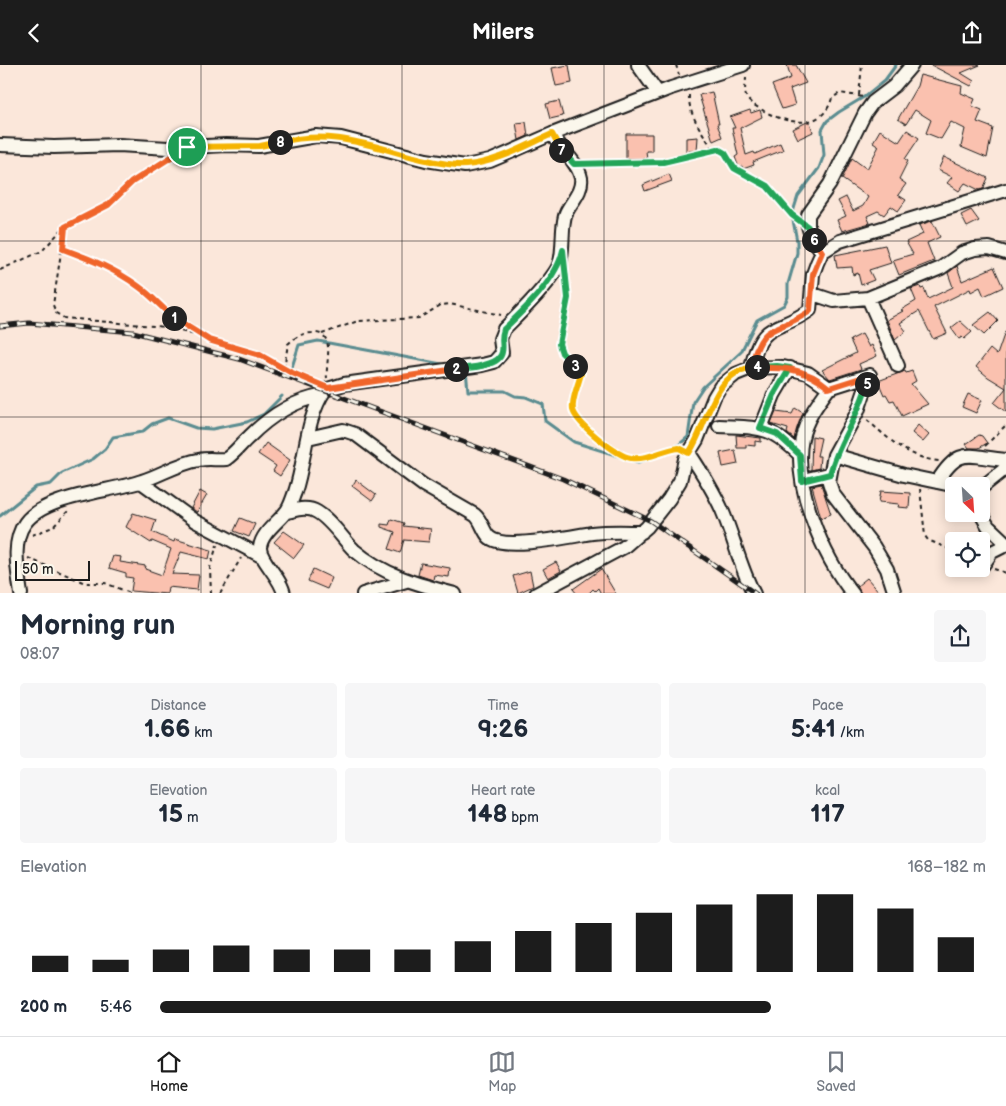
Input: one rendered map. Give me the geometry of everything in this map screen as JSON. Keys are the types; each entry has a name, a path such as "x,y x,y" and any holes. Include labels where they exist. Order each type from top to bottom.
{"street":[{"path":"638,65 658,93"},
{"path":"822,252 811,236 808,227 808,215 830,184 873,102 894,86 912,65"},
{"path":"0,145 54,147 119,145 168,149 226,145 260,146 316,136 341,138 426,160 465,166 490,161 552,134 688,82 745,69"},
{"path":"21,593 17,545 26,522 38,512 85,495 141,482 192,462 226,459 261,426 300,400 327,390 494,362 502,353 500,339 504,329 552,277 560,264 564,215 579,192 582,181 574,164 558,146 552,134"},
{"path":"751,368 758,342 766,333 810,311 813,293 813,274 822,252 840,241 1006,191"},
{"path":"813,293 834,301 868,298 942,268 962,253 975,249 989,248 1006,253"},
{"path":"868,298 898,366"},
{"path":"536,593 624,547 642,532 674,491 689,453 720,387 736,374 751,368 771,366 790,368 808,373 829,388"},
{"path":"760,428 774,395 790,368"},
{"path":"853,593 838,576 828,557 802,481 800,455 802,436 810,416 829,388 870,375 858,411 834,455 830,474 833,494 874,547 887,569 895,593"},
{"path":"261,556 260,546 263,538 287,512 295,491 308,438 327,390"},
{"path":"719,427 760,428 777,434 800,455"},
{"path":"308,438 343,430 355,434 423,485 475,515 481,520 489,537 494,540 530,542 593,533 642,532"},
{"path":"689,453 708,482 722,512 742,571 754,593"},
{"path":"834,455 945,484"},
{"path":"937,482 951,462 966,455 1006,460"},
{"path":"990,480 1006,468"},
{"path":"802,481 830,474"},
{"path":"141,482 176,509 245,549 261,556 275,573 284,593"},
{"path":"287,512 304,509 316,511 359,554 406,581 455,593"},
{"path":"986,523 1006,544 990,555"},
{"path":"363,593 406,581"}],"path":[{"path":"859,95 862,65"},
{"path":"745,69 746,97 751,103 783,121 792,122 825,114 829,110 832,98 840,93 859,95 873,102"},
{"path":"688,82 690,113 712,149"},
{"path":"574,164 663,162 712,149 725,153 734,168 740,172 759,179 792,215 808,227"},
{"path":"0,270 42,251 65,227 97,212 132,182 172,158"},
{"path":"65,227 53,305 56,313 64,318 153,325 241,347 327,390 329,350 327,341 322,334"},
{"path":"63,249 102,264 122,276 138,286 180,323 209,340"},
{"path":"567,273 567,308 559,344 562,353 581,373 573,403 577,418 620,455 631,458 650,457 679,448 689,453"},
{"path":"284,368 286,348 293,339 309,333 322,334 358,321 419,318 441,305 450,304 516,318"},
{"path":"858,411 895,444 911,454 923,459 951,462"},
{"path":"976,455 1006,425"},
{"path":"922,479 920,505 925,535 928,540 945,547"},
{"path":"71,508 53,527 17,545 41,566 72,575 85,583 105,583 133,593"},
{"path":"211,593 210,568 220,535"},
{"path":"220,593 238,565 245,549"}],"building":[{"path":"569,65 572,83 556,86 552,68"},
{"path":"787,65 796,65 806,83 790,89 795,105 782,109 772,85 791,78"},
{"path":"931,65 980,65 961,73 974,81 971,86"},
{"path":"920,75 962,86 961,93 975,99 972,106 982,110 977,122 993,128 987,158 961,147 965,129 951,122 941,139 926,133 931,120 915,110 906,124 898,119 917,86"},
{"path":"712,92 719,124 717,124 722,137 713,141 699,95"},
{"path":"559,101 563,116 550,119 546,104"},
{"path":"750,110 751,113 760,110 762,117 740,128 746,155 754,152 755,154 780,143 783,150 753,162 754,165 743,169 742,166 739,168 735,157 738,155 732,128 735,128 730,117"},
{"path":"526,122 528,136 519,140 516,123"},
{"path":"810,122 813,132 798,139 793,129"},
{"path":"880,130 899,142 907,130 919,138 905,159 908,161 899,179 906,184 898,195 906,200 898,211 891,206 884,215 878,211 867,216 870,223 842,231 837,220 846,216 838,201 846,197 853,211 863,206 868,197 842,179 852,158 867,169 879,146 873,142"},
{"path":"626,134 652,134 652,151 646,151 647,159 626,159"},
{"path":"698,137 697,151 686,151 686,138"},
{"path":"944,157 988,178 983,189 979,190 965,183 959,191 947,183 952,177 938,170"},
{"path":"669,174 672,181 645,191 643,185"},
{"path":"971,210 979,221 967,227 961,215"},
{"path":"932,221 940,237 927,243 934,261 899,275 893,260 913,254 906,242 923,234 919,225"},
{"path":"885,245 891,263 869,270 874,280 861,285 858,273 853,275 852,267 837,268 835,255"},
{"path":"957,266 962,281 994,267 1003,287 984,296 980,287 971,292 970,289 934,307 947,333 933,339 919,311 900,323 906,331 895,340 887,320 916,301 911,289 920,286 921,289 924,288 928,299 953,287 948,273"},
{"path":"990,312 998,321 984,335 973,325"},
{"path":"960,321 972,332 964,339 962,337 959,339 951,328"},
{"path":"1005,332 1006,388 976,367 990,349 997,355"},
{"path":"862,334 869,347 872,345 877,356 859,364 861,369 830,379 822,370 856,353 850,340"},
{"path":"905,371 906,373 912,371 916,381 911,384 928,404 902,416 894,400 890,401 886,394 884,395 878,381"},
{"path":"1006,388 1006,412 994,403"},
{"path":"968,394 982,400 976,413 962,407"},
{"path":"795,408 803,413 794,439 787,433 788,429 771,424 776,412 792,414"},
{"path":"918,425 929,435 923,442 912,433"},
{"path":"736,435 761,438 761,442 755,441 755,446 746,445 746,448 737,448"},
{"path":"979,435 987,443 979,448 969,448 966,444"},
{"path":"812,436 821,438 817,456 820,456 819,468 811,470"},
{"path":"266,443 290,460 280,476 273,471 276,466 258,454"},
{"path":"735,450 738,464 723,467 720,453"},
{"path":"356,480 376,495 372,501 352,486"},
{"path":"821,484 831,514 821,518 812,486"},
{"path":"200,491 207,495 197,512 191,508"},
{"path":"881,491 910,493 909,508 898,507 899,504 879,502"},
{"path":"133,513 156,520 152,532 174,542 175,539 211,550 209,559 181,552 172,574 199,575 197,590 168,587 167,593 131,591 133,578 126,577 126,573 109,568 113,556 121,557 120,562 146,566 145,569 162,575 171,549 152,541 151,543 126,527"},
{"path":"240,518 255,524 249,537 234,531"},
{"path":"391,519 404,523 403,526 431,529 429,542 404,540 400,553 389,549 395,532 381,527 381,524 389,525"},
{"path":"284,531 304,545 294,558 274,542"},
{"path":"556,562 561,571 548,578 543,569"},
{"path":"421,563 450,568 449,577 434,575 433,580 418,575"},
{"path":"313,569 332,578 327,589 308,581"},
{"path":"601,569 615,593 600,593 598,588 595,591 593,589 589,593 576,593 573,589"},
{"path":"530,571 533,586 518,593 513,576"},
{"path":"867,578 880,593 860,593 857,586"}],"waterway":[{"path":"466,370 468,391 505,391 543,404 545,421 574,442 638,462 674,449 688,437 693,402 703,387 741,352 757,320 784,305 788,297 788,284 797,253 797,241 792,215 798,196 819,168 824,155 822,130 827,121 864,97 885,80 896,65"},
{"path":"291,370 299,345 318,341 447,365"},
{"path":"0,516 36,487 51,484 62,473 93,459 105,449 113,437 142,432 152,424 168,418 196,428 212,429 247,422 264,414 282,396"}],"railway":[{"path":"0,326 29,323 133,332 239,359 563,479 651,521 755,593"}],"route":[{"path":"187,147 132,182 108,205 65,227 63,249 102,264 122,276 138,286 180,323 209,340 241,347 271,360 290,372 328,388 344,384 466,368 494,362 500,358 502,353 500,339 504,329 552,277 560,264 563,250 567,273 568,298 559,344 562,353 581,373 573,410 582,425 602,440 609,448 620,455 631,458 650,457 679,448 689,453 697,441 714,397 720,387 736,374 746,369 777,366 790,368 774,395 760,428 777,434 800,455 802,481 830,474 834,455 858,411 870,375 829,388 808,373 790,368 784,367 777,366 751,368 758,342 766,333 810,311 813,293 813,274 822,252 811,236 808,227 792,215 767,186 759,179 734,168 725,153 718,149 663,162 574,164 558,146 552,134 490,161 465,166 426,160 341,138 316,136 260,146 187,147"}]}
